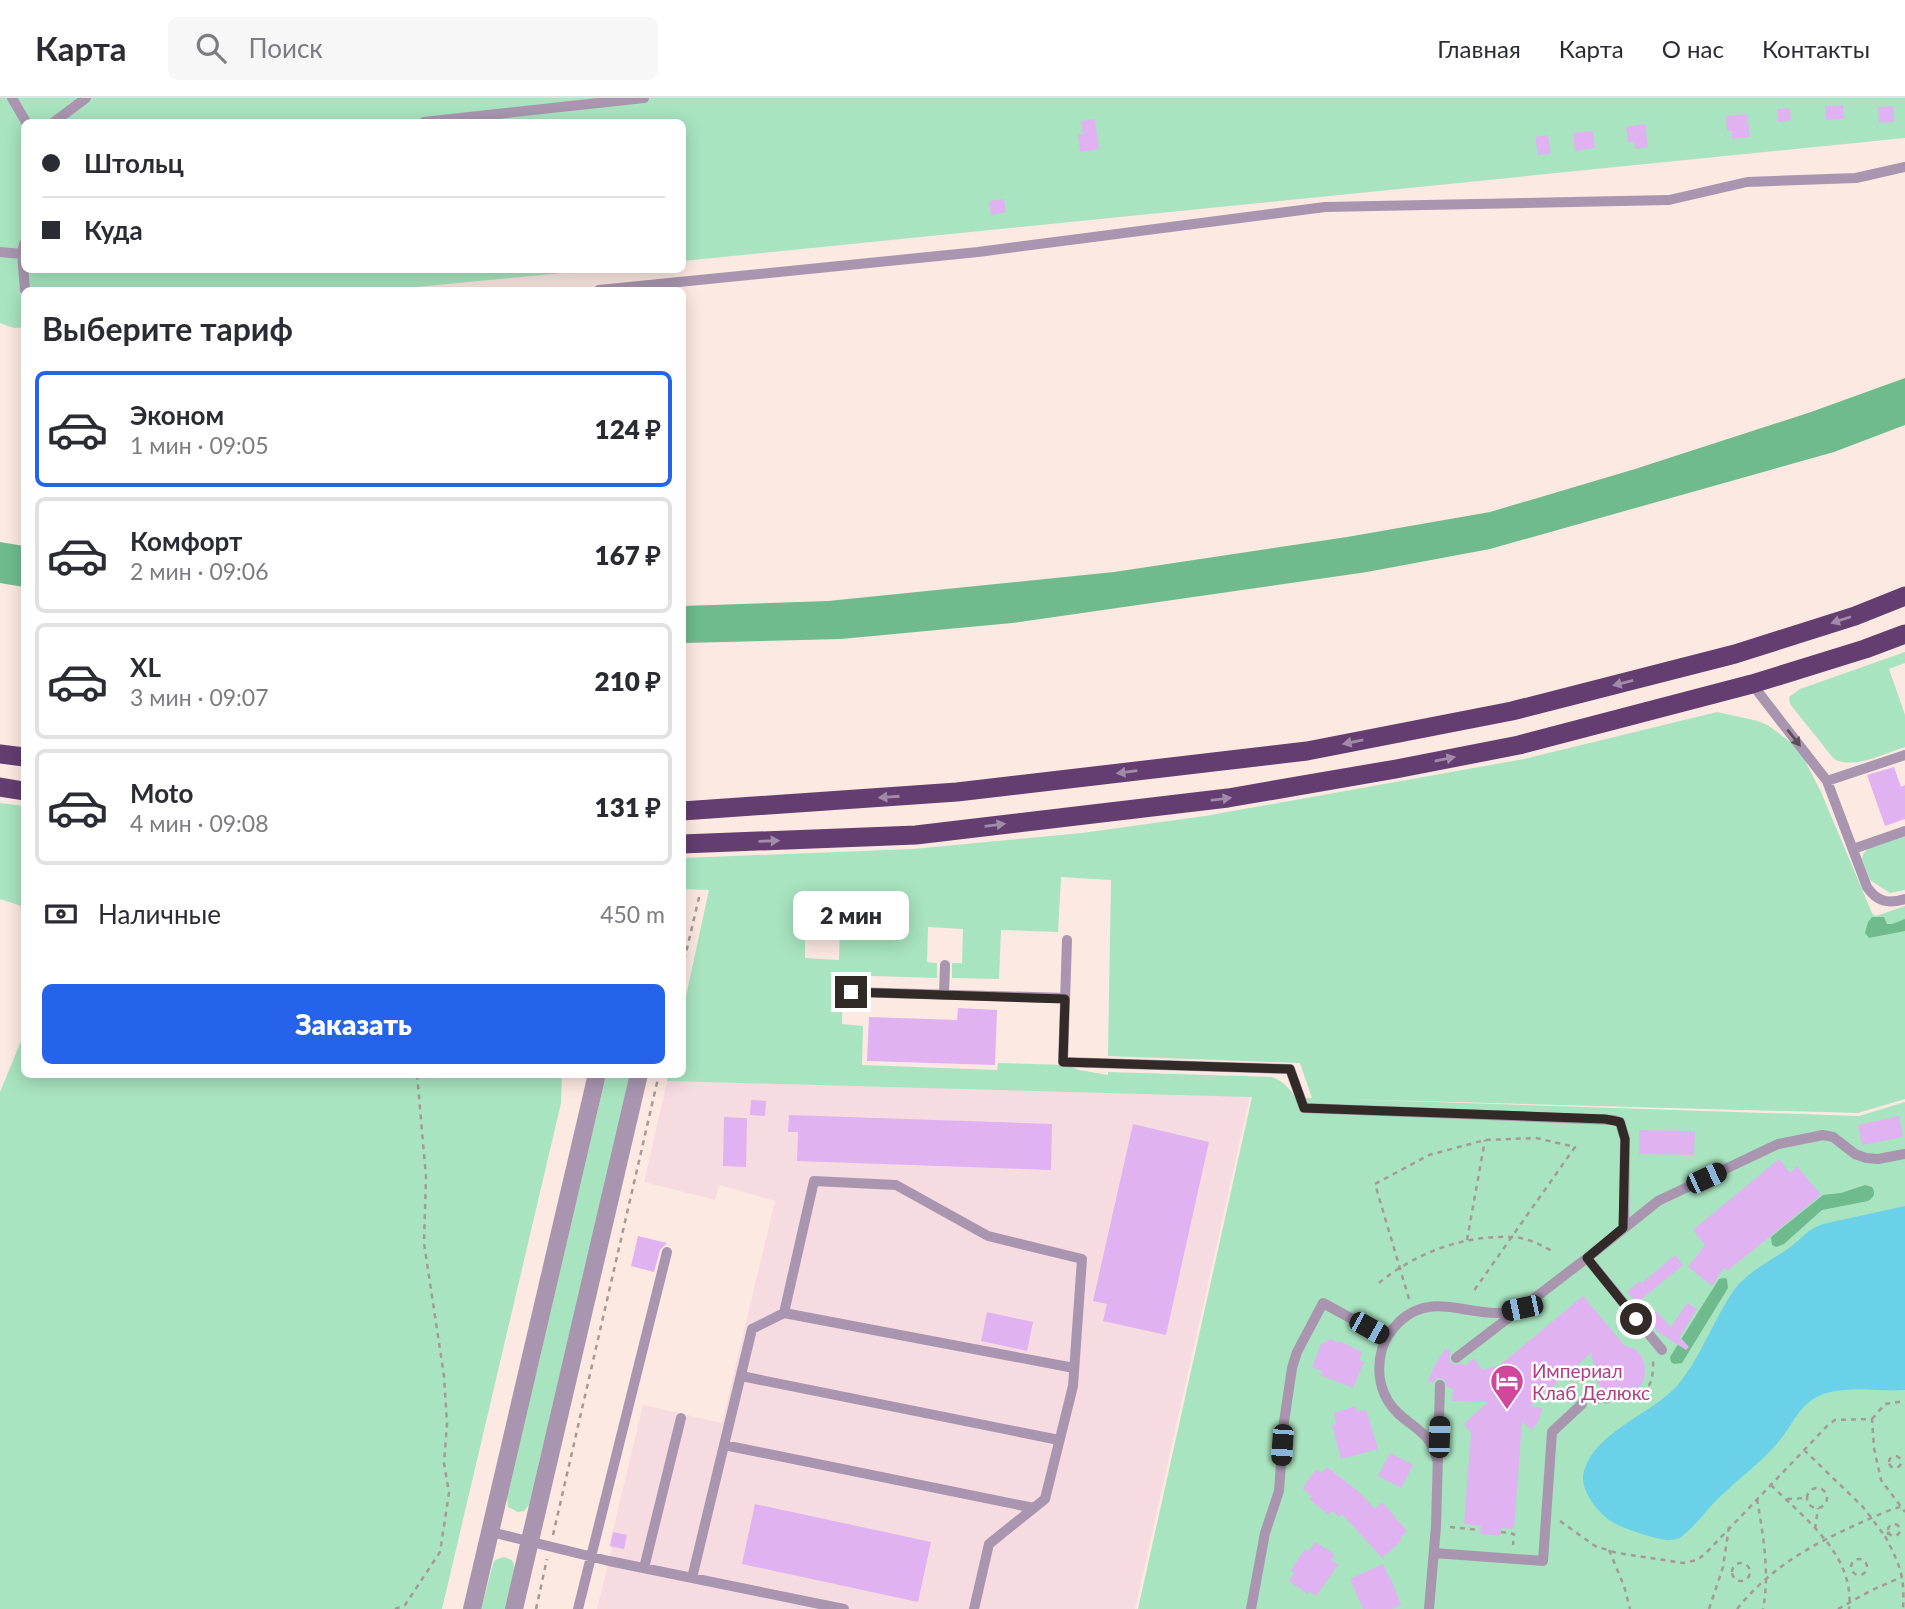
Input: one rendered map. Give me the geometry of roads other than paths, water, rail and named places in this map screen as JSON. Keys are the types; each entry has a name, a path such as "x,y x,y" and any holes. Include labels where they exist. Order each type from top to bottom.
{"highway":[{"path":"686,811 957,792 1307,751 1512,711 1735,654 1855,616 1905,596"},
{"path":"686,844 916,835 1228,798 1519,745 1752,684 1905,634"},
{"path":"0,754 21,757"},
{"path":"0,788 21,791"}],"street":[{"path":"472,1609 596,1078"},
{"path":"514,1609 638,1078"}],"lane":[{"path":"12,98 24,119"},
{"path":"58,119 86,98"},
{"path":"452,119 644,98"},
{"path":"630,287 978,253 1325,207 1669,200 1747,182 1856,178 1905,167"},
{"path":"0,252 21,249"},
{"path":"1752,684 1827,781 1867,887 1873,896 1887,902 1905,899"},
{"path":"1827,781 1905,755"},
{"path":"1853,849 1905,831"},
{"path":"1067,940 1063,1062 1290,1069 1304,1108 1605,1119 1620,1122 1625,1139 1623,1228"},
{"path":"944,995 945,965"},
{"path":"851,992 1065,999"},
{"path":"1456,1358 1658,1201 1778,1144 1823,1135 1833,1137 1855,1154 1866,1158 1878,1159 1905,1154"},
{"path":"784,1312 814,1181 896,1185 988,1236 1082,1259 1073,1386 1045,1499 989,1544 974,1609"},
{"path":"578,1609 667,1252"},
{"path":"1587,1258 1662,1350"},
{"path":"1251,1609 1265,1534 1279,1491 1284,1422 1297,1352 1323,1303 1387,1338"},
{"path":"1438,1462 1428,1438 1402,1418 1384,1393 1379,1363 1387,1338 1401,1320 1425,1308 1450,1306 1499,1313 1522,1308"},
{"path":"692,1578 752,1329 784,1312 1074,1368"},
{"path":"741,1376 1059,1440"},
{"path":"1429,1609 1436,1526 1440,1385"},
{"path":"1434,1553 1543,1561 1552,1432 1582,1404"},
{"path":"644,1568 681,1418"},
{"path":"724,1445 1034,1508"},
{"path":"491,1532 590,1557 844,1609"}],"water":[{"path":"1905,1206 1905,1390 1838,1391 1812,1400 1767,1454 1719,1497 1680,1538 1664,1540 1641,1534 1614,1523 1602,1514 1591,1501 1584,1486 1584,1471 1590,1457 1612,1434 1677,1386 1693,1364 1727,1301 1740,1283 1817,1226"}],"place":[{"name":"Империал Клаб Делюкс","path":"1507,1411"}]}
